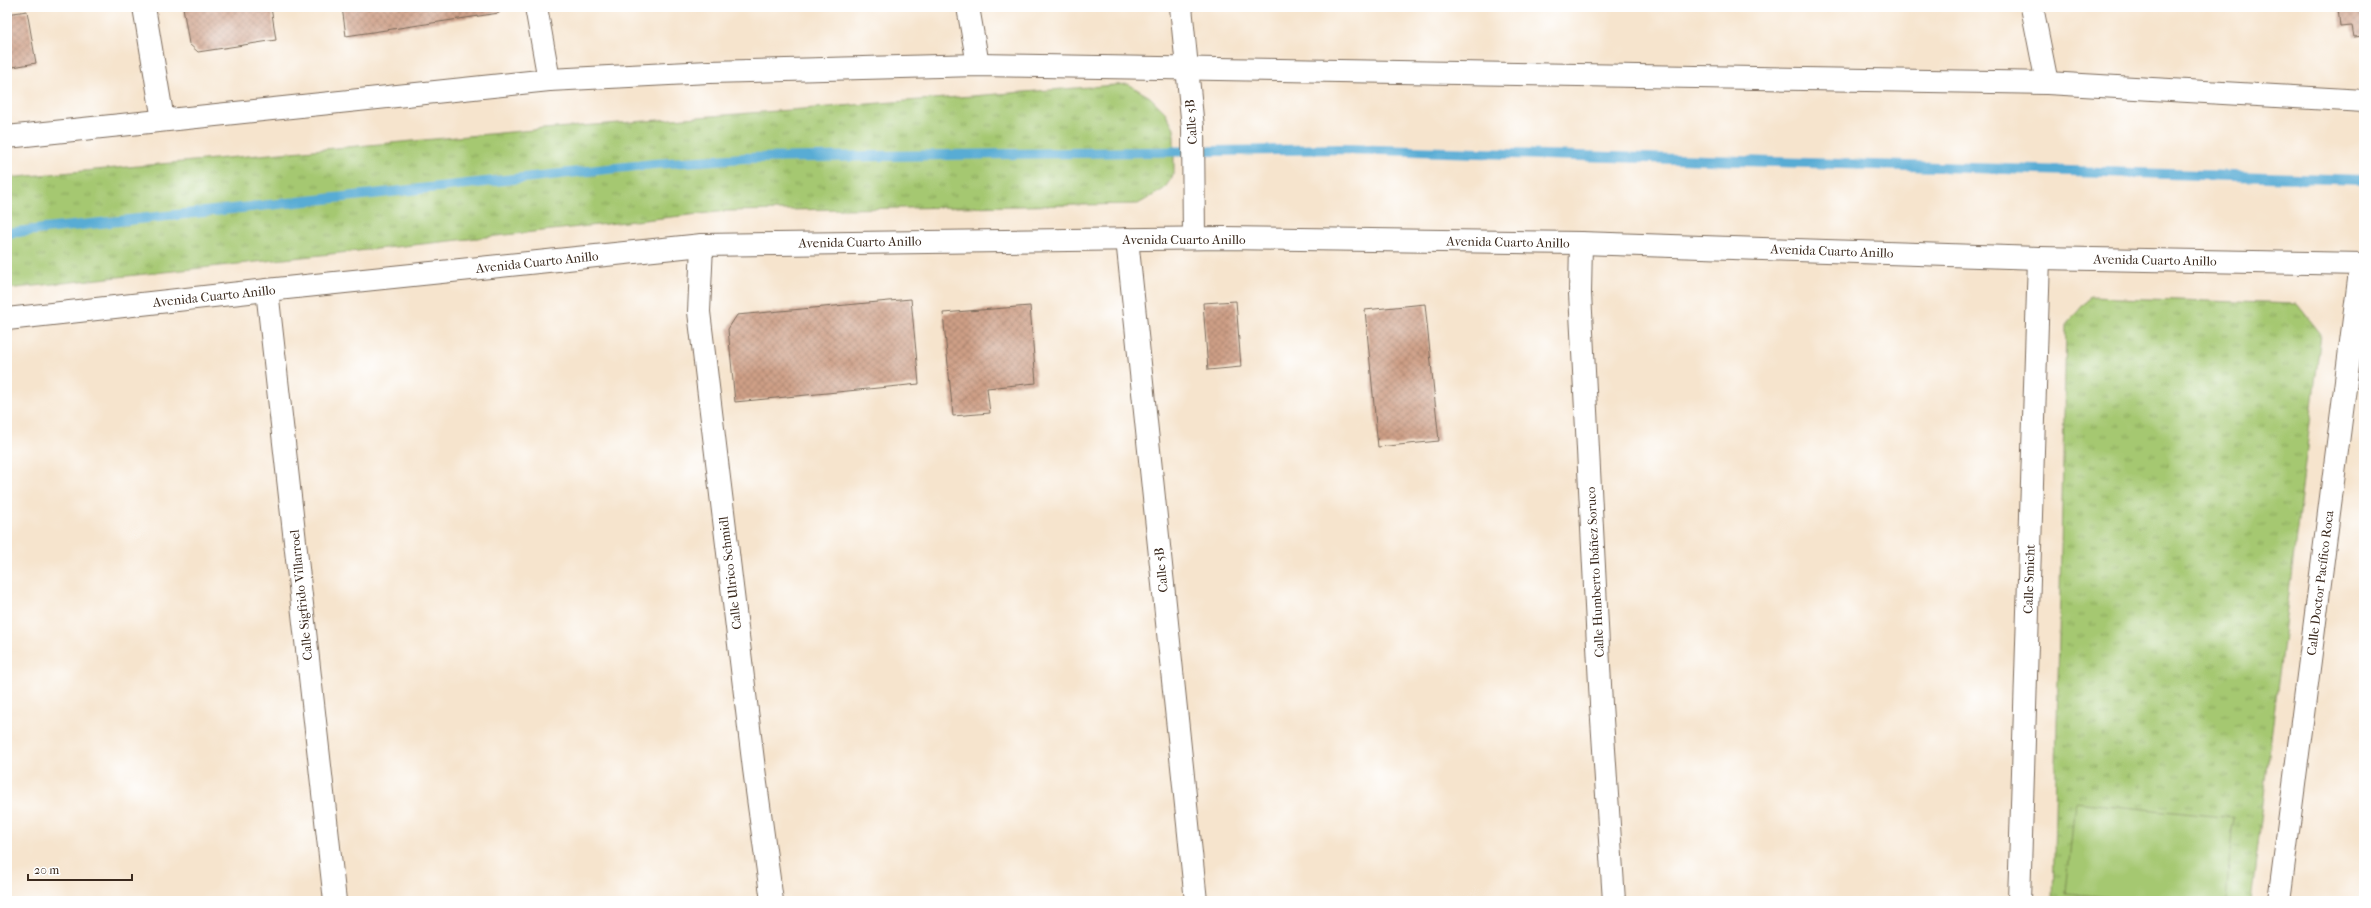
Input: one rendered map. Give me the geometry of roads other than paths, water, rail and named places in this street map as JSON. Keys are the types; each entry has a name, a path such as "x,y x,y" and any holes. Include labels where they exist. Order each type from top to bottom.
{"main road":[{"path":"144,7 163,120"},
{"path":"536,7 548,80"},
{"path":"968,7 978,65"},
{"name":"Calle 5B","path":"1181,7 1193,128 1194,238"},
{"path":"2032,7 2047,83"},
{"path":"7,137 548,80 709,72 978,65 2047,83 2364,102"},
{"name":"Avenida Cuarto Anillo","path":"7,319 267,290 702,245 1194,238 1581,242 2039,258 2362,264"},
{"name":"Calle 5B","path":"1127,239 1196,901"},
{"name":"Calle Humberto Ibáñez Soruco","path":"1581,242 1580,293 1601,704 1614,901"},
{"name":"Calle Ulrico Schmidl","path":"702,245 699,312 754,769 772,901"},
{"name":"Calle Smicht","path":"2019,901 2039,258"},
{"name":"Calle Doctor Pacífico Roca","path":"2279,901 2362,264"},
{"name":"Calle Sigfrido Villarroel","path":"267,290 335,901"}],"waterway":[{"path":"7,233 654,164 745,158 1345,149 2364,180"}]}
